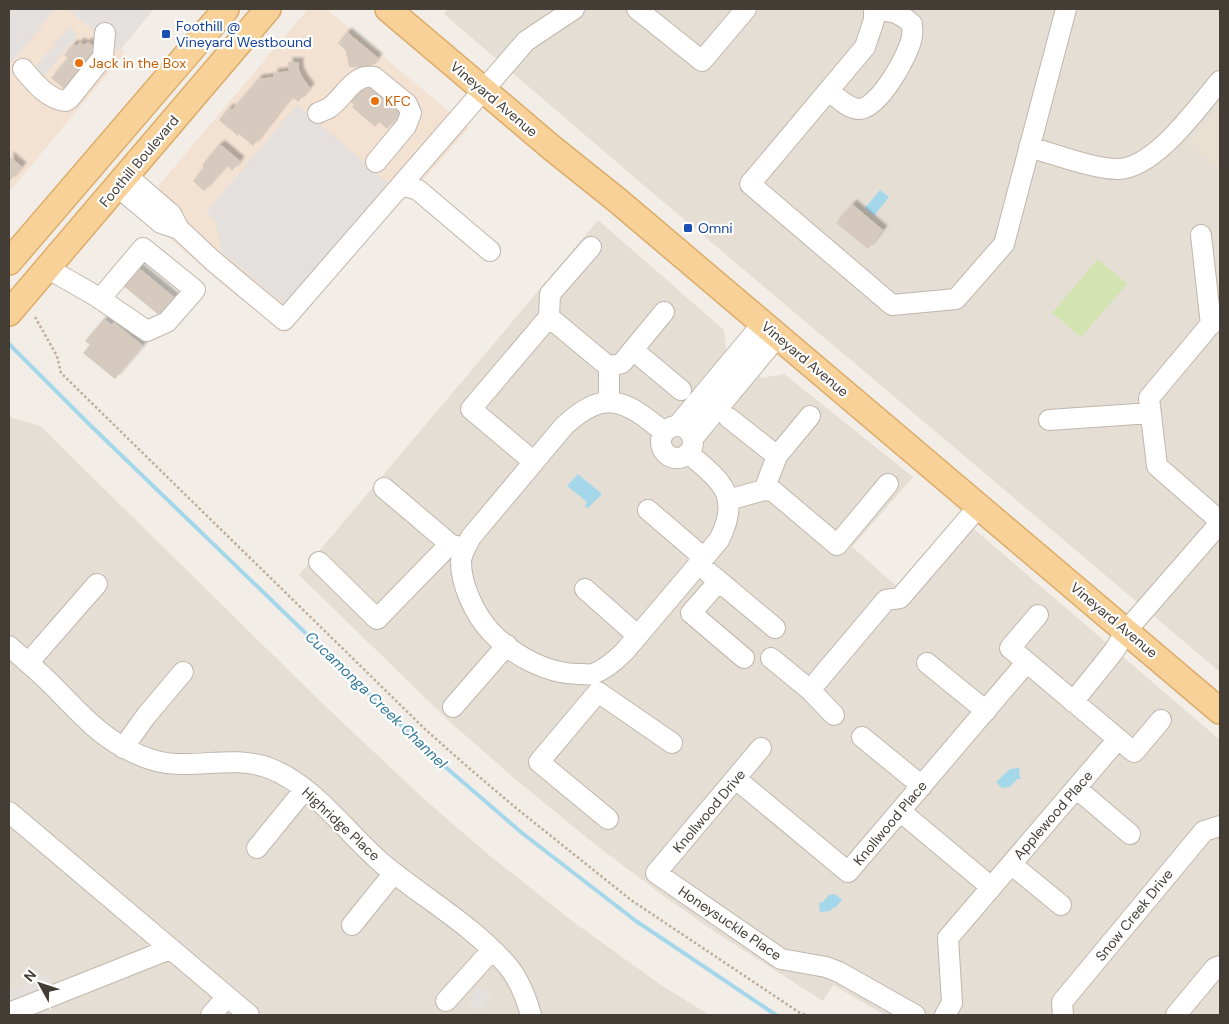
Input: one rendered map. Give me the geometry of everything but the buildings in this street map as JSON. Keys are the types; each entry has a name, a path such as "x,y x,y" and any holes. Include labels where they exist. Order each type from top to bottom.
{"main road":[{"path":"9,262 226,9"},
{"name":"Foothill Boulevard","path":"9,312 268,9"},
{"name":"Vineyard Avenue","path":"388,9 980,506 1220,711"}],"street":[{"path":"122,181 160,223 179,229 212,260 284,320 526,41 574,9"},
{"path":"637,9 702,61 746,9"},
{"path":"829,91 846,104 858,109 870,107 892,81 912,37 912,24 903,15 874,9 874,20 866,47 750,184 892,305 956,299 1004,244 1066,9"},
{"path":"23,69 34,82 54,98 66,101 103,57 104,33"},
{"path":"318,113 329,108 357,80 368,76 374,77 407,104 411,114 410,119 376,162"},
{"path":"1029,147 1096,166 1118,169 1136,166 1170,140 1220,80"},
{"path":"402,185 418,190 490,251"},
{"path":"1073,702 1114,651 1126,630 1220,522 1157,466 1149,398 1215,319 1201,235"},
{"path":"534,462 471,409 549,317 550,294 591,247"},
{"path":"47,268 100,298 147,331 167,322 195,290 143,248 100,298"},
{"path":"609,367 622,363 664,312"},
{"path":"549,317 609,367"},
{"path":"681,437 770,330"},
{"path":"633,350 681,390"},
{"path":"609,367 609,402"},
{"path":"319,562 377,619 470,537 564,426 578,413 596,404 609,402 625,405 681,437 725,490 729,512 726,528 702,561 595,683 539,762 608,819"},
{"path":"1049,420 1151,413"},
{"path":"764,490 777,456 810,416"},
{"path":"729,418 777,456"},
{"path":"728,500 764,490 773,491 837,545 888,484"},
{"path":"384,488 458,546 465,585 477,613 491,632 522,656 542,667 595,683 672,744"},
{"path":"810,690 886,600 900,598 980,506"},
{"path":"648,510 702,561 719,581 775,628"},
{"path":"719,581 692,614 744,658"},
{"path":"28,663 97,584"},
{"path":"585,589 638,636"},
{"path":"1038,615 1010,648 1026,663 1134,752 1160,720"},
{"path":"453,707 507,645"},
{"name":"Highridge Place","path":"9,646 49,682 84,718 123,748 140,756 178,764 248,763 268,768 287,777 305,789 394,873 438,905 492,950 507,965 516,978 527,999 531,1015"},
{"path":"771,658 810,690 834,715"},
{"path":"928,663 986,711"},
{"name":"Knollwood Place","path":"736,779 848,872 1026,663"},
{"path":"123,748 146,716 183,672"},
{"path":"862,737 922,786"},
{"name":"Applewood Place","path":"945,1015 952,1003 948,938 1118,739"},
{"name":"Knollwood Drive","path":"656,873 761,748"},
{"path":"1076,788 1130,834"},
{"path":"257,848 305,789"},
{"path":"900,811 991,887"},
{"path":"9,812 249,1015"},
{"name":"Snow Creek Drive","path":"1063,1015 1062,1002 1204,831 1220,826"},
{"path":"1011,864 1061,905"},
{"path":"352,924 394,873"},
{"name":"Honeysuckle Place","path":"656,873 781,959 826,967 839,972 915,1015"},
{"path":"9,1013 170,950"},
{"path":"446,1001 492,950"},
{"path":"1176,1015 1215,968 1220,966"},
{"path":"211,1015 227,997"}],"path":[{"path":"35,317 56,356 62,373 427,731 516,808 631,900 732,969 800,1013 807,1015"}],"shaded area":[{"path":"9,9 154,9 121,49 125,53 9,192"},
{"path":"9,9 55,9 9,65"},
{"path":"67,9 154,9 119,51"},
{"path":"308,9 326,9 469,128 410,195 405,196 356,249 285,334 221,283 141,213 159,192 159,185"},
{"path":"448,9 1220,9 1220,107 1189,144 1220,171 1220,672 444,14"},
{"path":"69,27 78,35 44,76 35,68"},
{"path":"297,105 388,183 285,305 222,252 215,220 206,212"},
{"path":"1220,107 1220,171 1189,144"},
{"path":"598,220 724,330 726,348 762,378 784,374 913,477 852,547 900,589 961,518 1220,740 1220,1015 885,1015 833,985 823,1001 718,934 597,846 514,778 449,721 299,575"},
{"path":"9,417 40,426 324,705 424,799 489,855 572,921 661,985 709,1015 9,1015"},
{"path":"47,975 52,988 9,1005 9,990"},
{"path":"477,987 491,993 483,1012 469,1006"}],"green space":[{"path":"1098,259 1127,284 1081,337 1052,313"}],"water":[{"path":"880,190 889,197 874,216 865,208"},
{"path":"578,474 602,494 588,508 585,506 587,502 567,486"},
{"path":"1019,768 1020,779 1017,779 1010,787 1002,788 996,782 1010,769"},
{"path":"835,894 842,900 830,911 820,912 819,903 823,902 829,895"}],"waterway":[{"name":"Cucamonga Creek Channel","path":"9,344 90,425 435,758 522,833 636,921 776,1015"}],"place":[{"name":"Foothill @ Vineyard Westbound","path":"166,34"},
{"name":"Jack in the Box","path":"79,63"},
{"name":"KFC","path":"375,101"},
{"name":"Omni","path":"688,228"}]}
